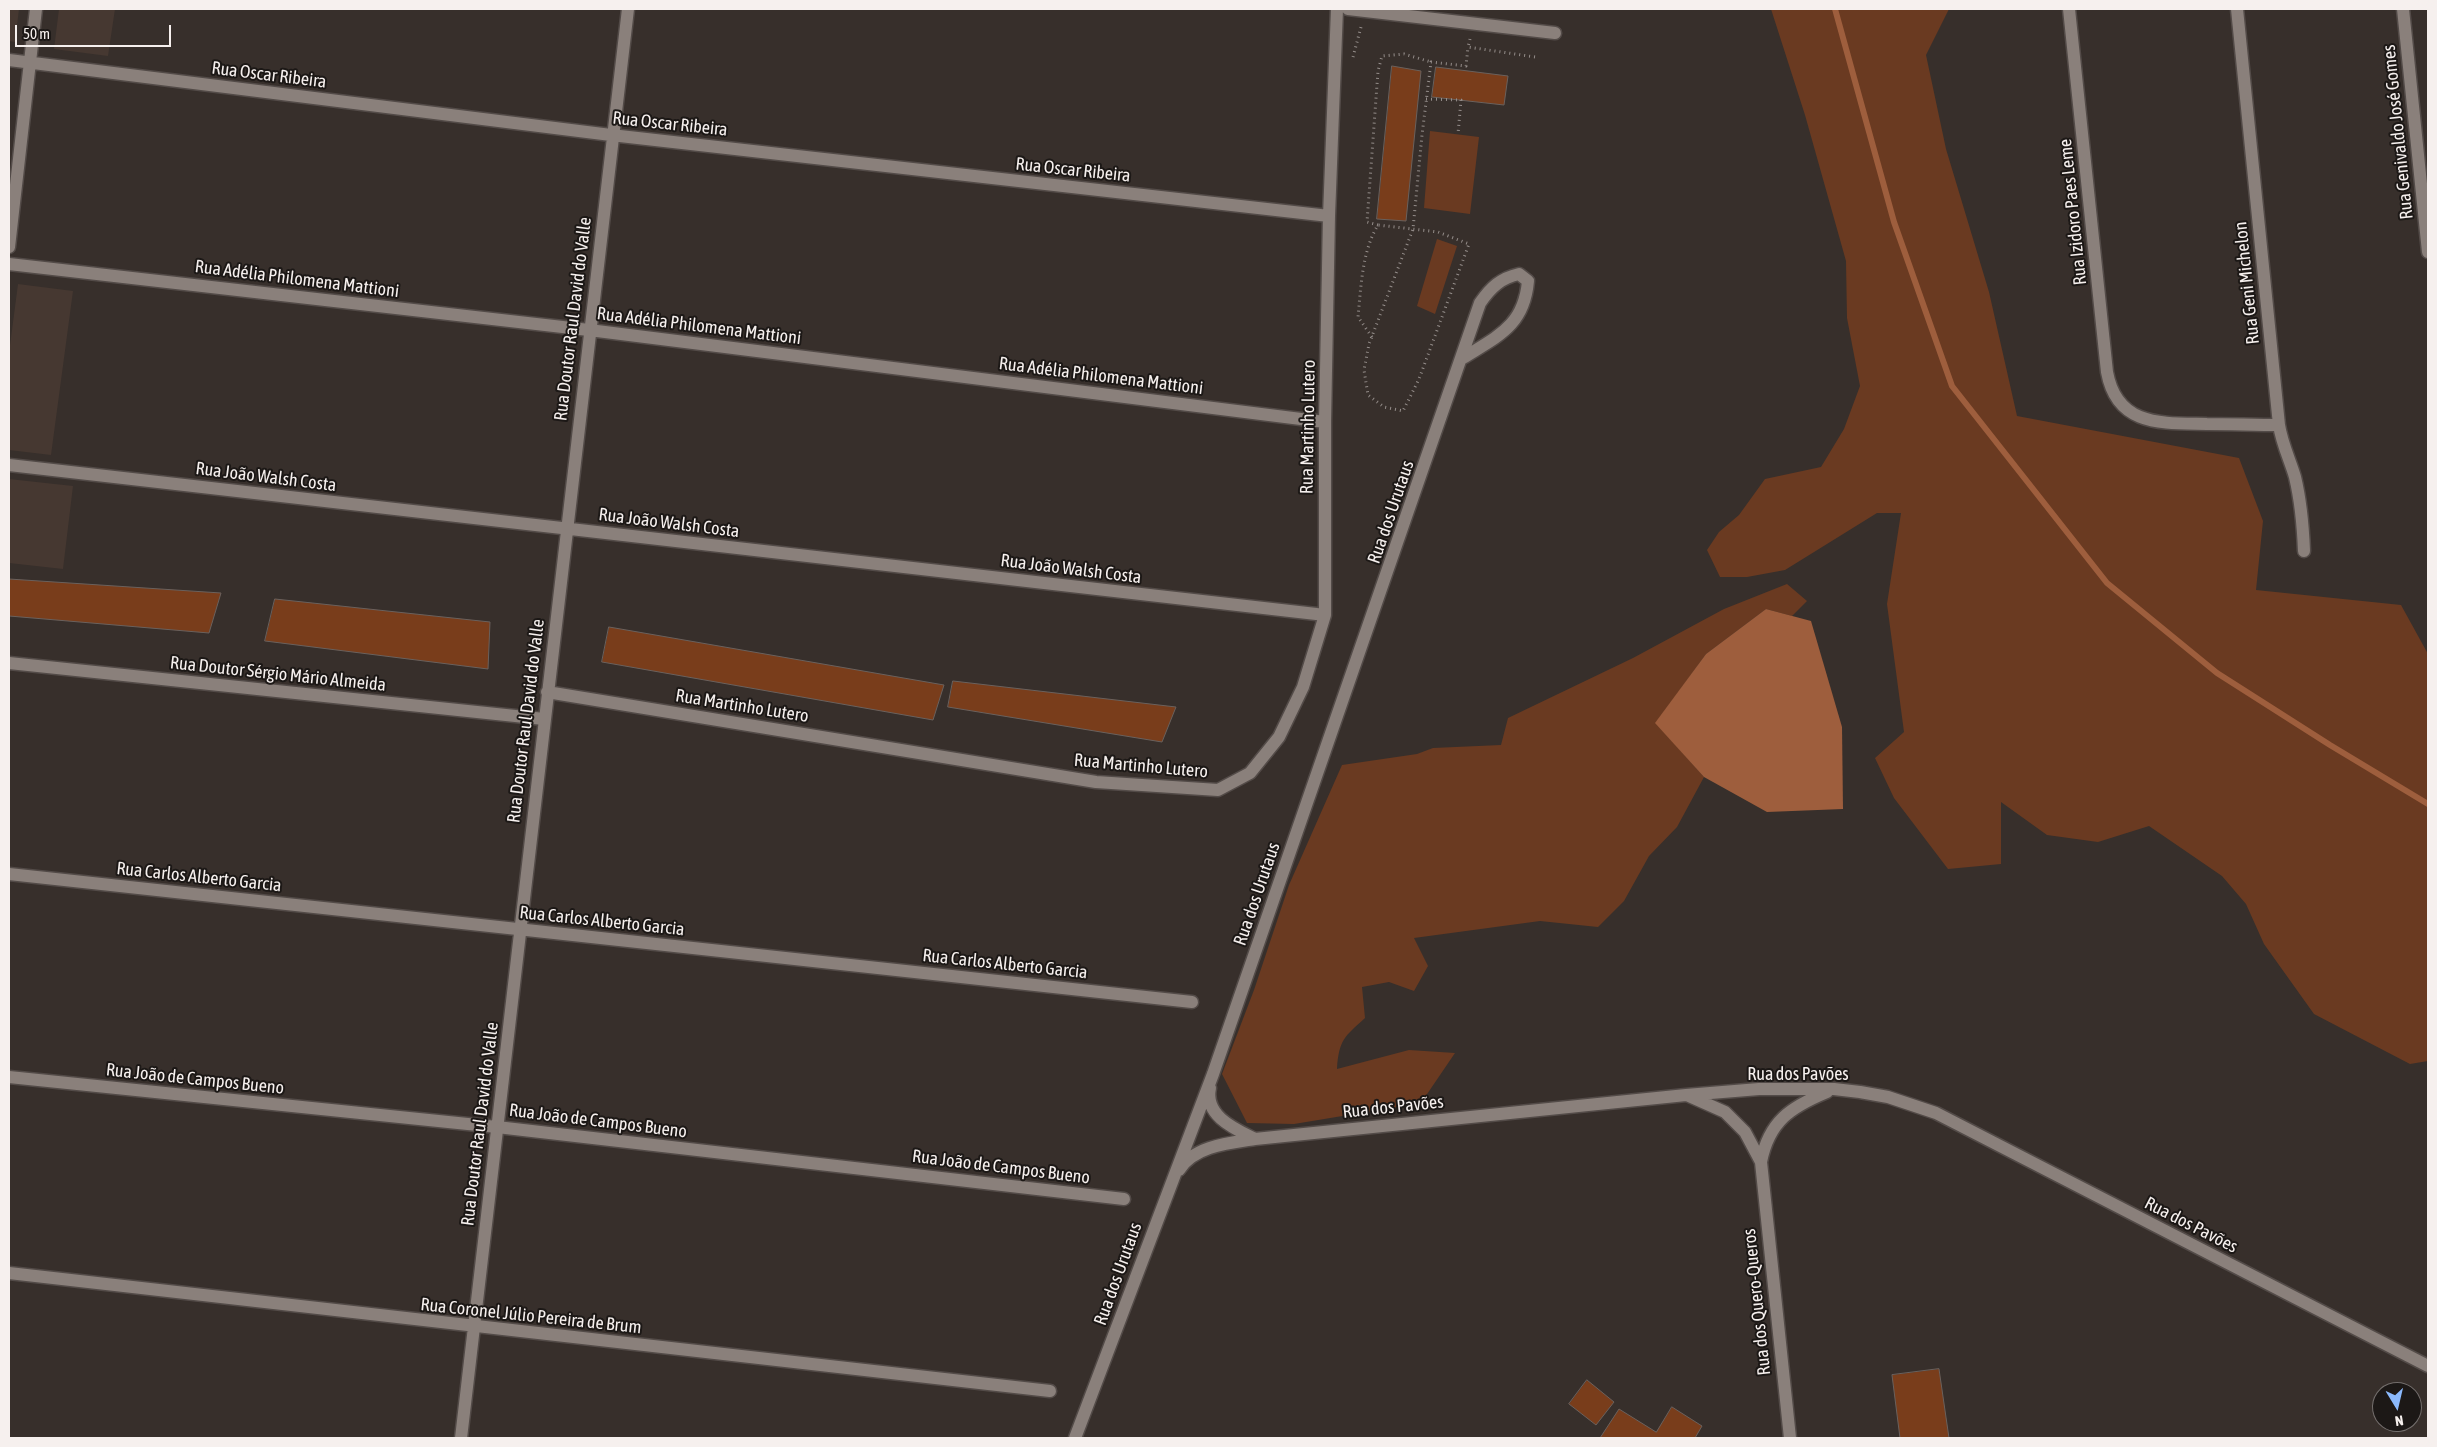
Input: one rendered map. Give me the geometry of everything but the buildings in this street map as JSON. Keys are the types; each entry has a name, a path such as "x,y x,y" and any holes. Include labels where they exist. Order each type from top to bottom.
{"street":[{"path":"9,247 36,9"},
{"name":"Rua Doutor Raul David do Valle","path":"462,1438 611,135 628,9"},
{"name":"Rua Martinho Lutero","path":"547,692 1096,782 1218,790 1250,773 1279,737 1303,687 1325,615 1325,422 1329,216 1337,9"},
{"path":"1348,9 1555,33"},
{"name":"Rua Izidoro Paes Leme","path":"2069,9 2107,372 2112,391 2124,407 2140,418 2159,423 2279,425"},
{"name":"Rua Geni Michelon","path":"2237,9 2279,425 2282,442 2294,474 2301,502 2304,551"},
{"name":"Rua Genivaldo José Gomes","path":"2403,9 2428,252"},
{"name":"Rua Oscar Ribeira","path":"9,60 611,135 1329,216"},
{"name":"Rua Adélia Philomena Mattioni","path":"9,264 589,330 1325,422"},
{"name":"Rua dos Urutaus","path":"1075,1438 1213,1074 1463,358 1480,303 1490,289 1506,277 1519,274 1528,281 1526,298 1518,317 1508,330 1463,358"},
{"name":"Rua João Walsh Costa","path":"9,465 1325,615"},
{"name":"Rua Doutor Sérgio Mário Almeida","path":"9,663 544,719"},
{"name":"Rua Carlos Alberto Garcia","path":"9,874 1192,1002"},
{"path":"1213,1074 1208,1098 1215,1112 1230,1127 1255,1139"},
{"name":"Rua João de Campos Bueno","path":"9,1077 497,1127 1124,1199"},
{"name":"Rua dos Pavões","path":"1169,1187 1185,1160 1206,1149 1255,1139 1686,1095 1759,1090 1834,1089 1888,1097 1936,1113 2428,1366"},
{"name":"Rua dos Quero-Queros","path":"1790,1438 1761,1162 1764,1147 1772,1131 1785,1114 1800,1104 1834,1089"},
{"name":"Rua dos Quero-Queros","path":"1686,1095 1725,1112 1745,1132 1761,1162"},
{"name":"Rua Coronel Júlio Pereira de Brum","path":"9,1273 1050,1391"}],"path":[{"path":"1431,62 1413,230 1372,337 1364,370 1368,395 1384,407 1403,411 1419,379 1469,244 1438,232 1413,230 1367,222 1378,71 1382,56 1404,54 1431,62 1466,66 1468,47 1474,25"},
{"path":"1468,47 1535,57"},
{"path":"1426,99 1461,100 1458,134"},
{"path":"1372,337 1358,317 1361,279 1371,237 1378,225"}],"shaded area":[{"path":"9,9 19,9 15,42 9,41"},
{"path":"59,9 115,9 108,56 54,49"},
{"path":"1771,9 1949,9 1926,55 1946,149 1989,292 2017,416 2239,458 2263,521 2256,590 2401,605 2428,654 2428,1061 2410,1064 2314,1014 2264,944 2246,904 2222,876 2149,826 2098,842 2047,835 2001,802 2001,864 1948,869 1894,798 1875,758 1904,732 1887,604 1901,513 1877,513 1785,570 1747,577 1720,577 1707,550 1719,532 1739,515 1765,479 1821,467 1844,429 1860,386 1847,318 1846,261 1805,115"},
{"path":"1430,131 1479,137 1470,214 1424,208"},
{"path":"1437,239 1457,246 1435,314 1417,306"},
{"path":"18,284 73,291 51,455 9,450 9,353"},
{"path":"9,479 73,486 63,569 9,563"},
{"path":"1787,584 1807,601 1792,616 1766,609 1706,654 1656,723 1704,777 1677,827 1649,856 1624,901 1598,927 1540,921 1414,938 1428,966 1414,991 1389,982 1362,987 1365,1018 1347,1035 1341,1045 1337,1069 1409,1050 1455,1053 1421,1103 1294,1124 1247,1123 1222,1074 1254,990 1289,885 1342,765 1417,754 1433,748 1501,745 1508,718 1633,658 1724,609"},
{"path":"1766,609 1811,621 1842,727 1843,809 1767,812 1704,777 1655,723 1706,654"}],"waterway":[{"path":"1835,9 1894,222 1952,386 2107,583 2217,673 2330,745 2428,804"}]}
